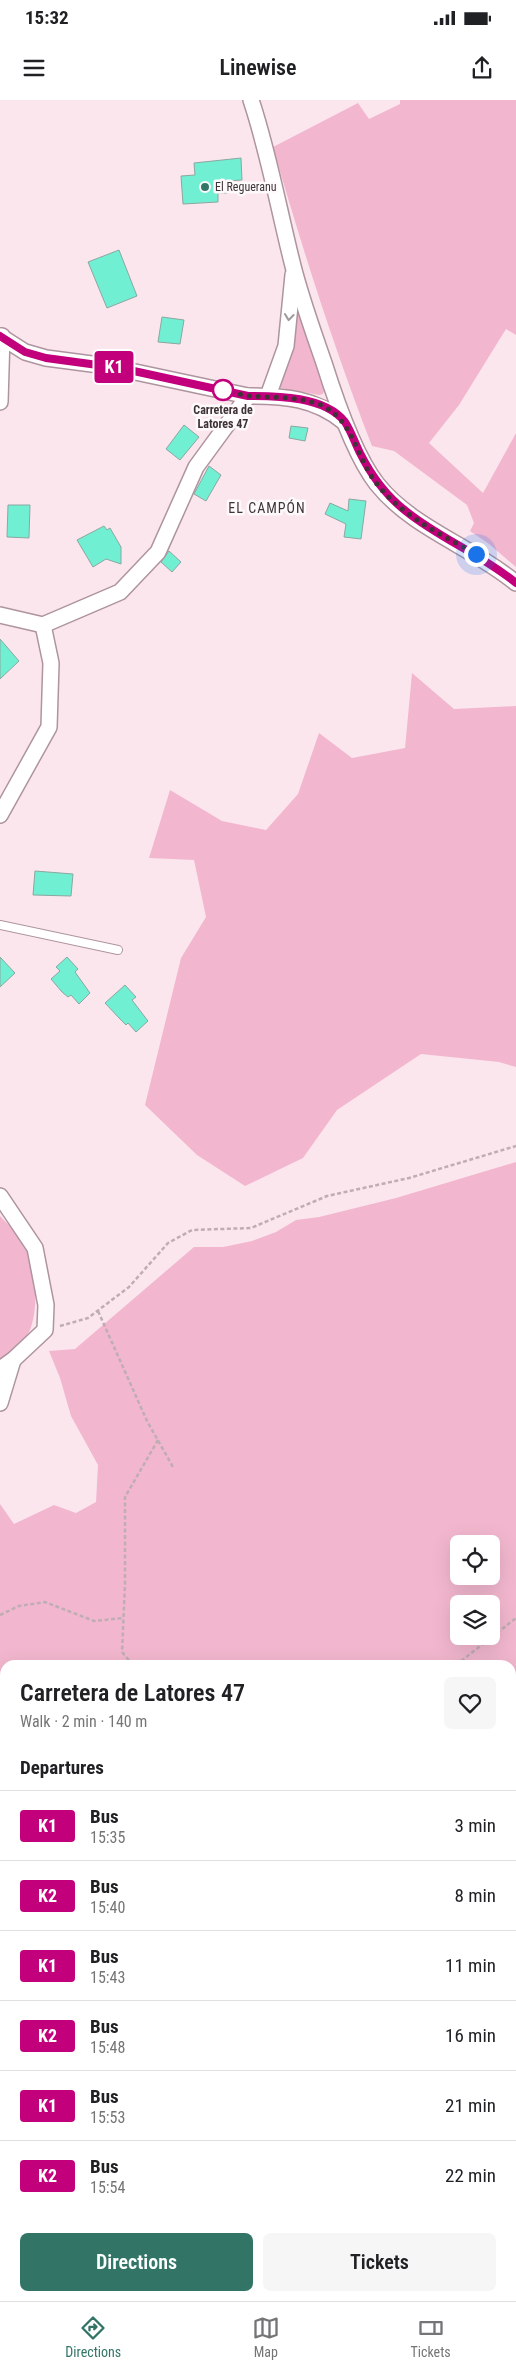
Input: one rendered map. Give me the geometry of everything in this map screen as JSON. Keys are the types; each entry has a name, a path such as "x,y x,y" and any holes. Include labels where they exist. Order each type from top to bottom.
{"street":[{"path":"251,100 294,268 331,387 344,422 377,484 407,512 476,554 516,583"},
{"path":"268,396 286,346 294,268"},
{"path":"1,336 25,352 46,358 116,367 248,396 268,396 320,405 344,422"},
{"path":"0,402 1,336"},
{"path":"0,614 44,625 120,592 158,552 196,467 248,396"},
{"path":"0,815 49,727 51,663 44,625"},
{"path":"0,1196 35,1248 46,1305 45,1330 13,1360 0,1368"},
{"path":"0,1404 13,1360"}],"lane":[{"path":"0,925 118,950"}],"path":[{"path":"45,1330 88,1318 129,1287 168,1242 192,1230 251,1228 326,1196 409,1178 516,1146"},
{"path":"98,1310 146,1421 173,1467"},
{"path":"129,1660 122,1652 124,1497 158,1440"},
{"path":"0,1615 19,1606 45,1602 94,1621 123,1618"},
{"path":"462,1660 516,1618"}],"shaded area":[{"path":"400,100 516,100 516,335 506,329 459,405 429,443 483,493 516,433 516,567 470,531 474,523 467,505 394,451 372,446 319,298 273,147 358,103 369,119 400,104"},
{"path":"296,309 299,310 324,391 323,394 319,395 281,388 278,382"},
{"path":"412,673 454,709 516,706 516,1067 499,1062 421,1054 337,1110 303,1158 245,1186 197,1155 145,1105 181,958 206,917 194,860 149,858 170,790 222,821 266,830 298,794 319,733 352,758 405,748"},
{"path":"516,1162 516,1660 0,1660 0,1504 14,1524 54,1505 76,1513 96,1502 98,1465 71,1416 60,1378 49,1351 75,1349 194,1247 223,1247 252,1241 276,1232 296,1220 319,1217 396,1198"},
{"path":"0,1216 18,1234 26,1246 34,1276 35,1311 27,1335 0,1361"}],"building":[{"name":"El Regueranu","path":"241,158 242,180 228,181 228,193 218,193 218,202 183,204 181,176 195,175 194,163"},
{"path":"119,250 137,296 107,308 88,262"},
{"path":"162,317 184,320 180,344 158,342"},
{"path":"184,425 199,437 180,460 166,449"},
{"path":"291,426 308,428 305,441 289,438"},
{"path":"209,466 221,475 206,501 194,494"},
{"path":"349,499 366,501 361,539 344,537 346,524 325,514 330,503 348,511"},
{"path":"8,505 30,505 29,538 7,537"},
{"path":"104,526 107,530 110,528 121,547 121,564 106,559 93,567 77,540"},
{"path":"169,551 181,562 172,572 161,562"},
{"path":"0,639 19,661 0,679"},
{"path":"35,871 73,874 71,896 33,895"},
{"path":"0,957 15,973 0,987"},
{"path":"67,957 78,969 75,972 90,993 79,1004 71,995 68,997 62,992 51,979 60,971 56,967"},
{"path":"125,985 136,997 132,1000 148,1021 136,1032 128,1023 126,1025 105,1003"}],"bus line":[{"name":"K1","path":"0,336 25,352 46,358 132,370 248,396 268,396 320,405 344,422 377,484 392,499 436,532 476,554 516,583"}],"place":[{"name":"El Regueranu","path":"205,187"},
{"name":"Carretera de Latores 47","path":"223,390"}],"district":[{"name":"EL CAMPÓN","path":"267,508"}],"route":[{"path":"223,390 248,396 268,396 306,402 320,405 333,413 344,422 377,484 392,499 436,532 476,554"}]}
